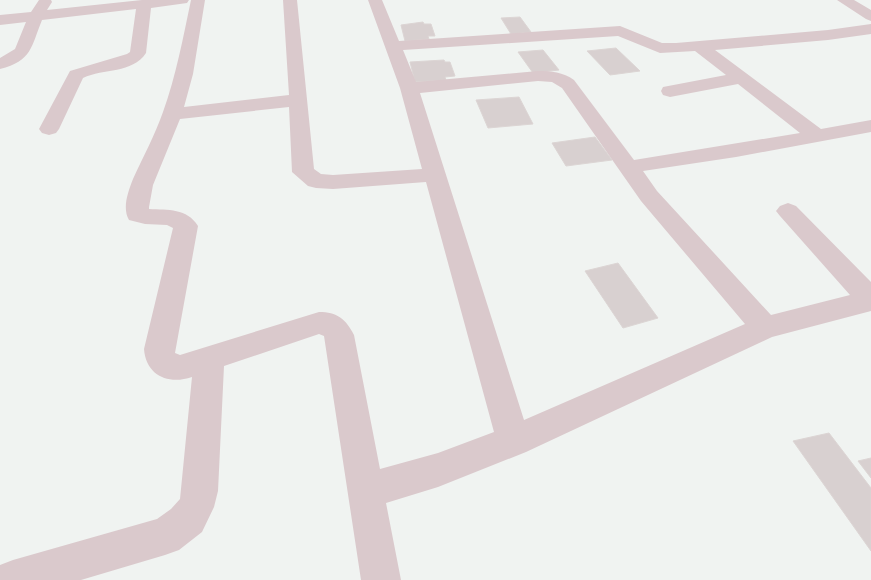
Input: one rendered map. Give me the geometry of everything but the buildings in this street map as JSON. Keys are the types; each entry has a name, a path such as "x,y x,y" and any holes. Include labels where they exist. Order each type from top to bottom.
{"street":[{"path":"0,64 15,60 23,51 36,16 46,0"},
{"path":"0,20 182,0"},
{"path":"198,0 184,74 172,114 142,185 137,207 138,214 146,218 170,216 178,218 186,226 185,238 159,349 160,359 169,366 180,368 319,322 328,322 336,328 339,335 381,580"},
{"path":"290,0 303,172 316,181 333,182 436,175"},
{"path":"375,0 409,88 514,441"},
{"path":"844,0 871,16"},
{"path":"48,129 76,74 135,57 138,53 144,5"},
{"path":"409,88 483,61 608,31 620,31 660,48 828,36 871,29"},
{"path":"393,46 483,61 562,79 568,84 649,196 765,328"},
{"path":"699,46 816,135"},
{"path":"670,91 741,78"},
{"path":"172,114 298,100"},
{"path":"628,167 736,151 871,126"},
{"path":"366,491 438,470 514,441 765,328 871,300 788,211"},
{"path":"13,580 165,536 183,524 197,509 200,491 208,360"}]}
